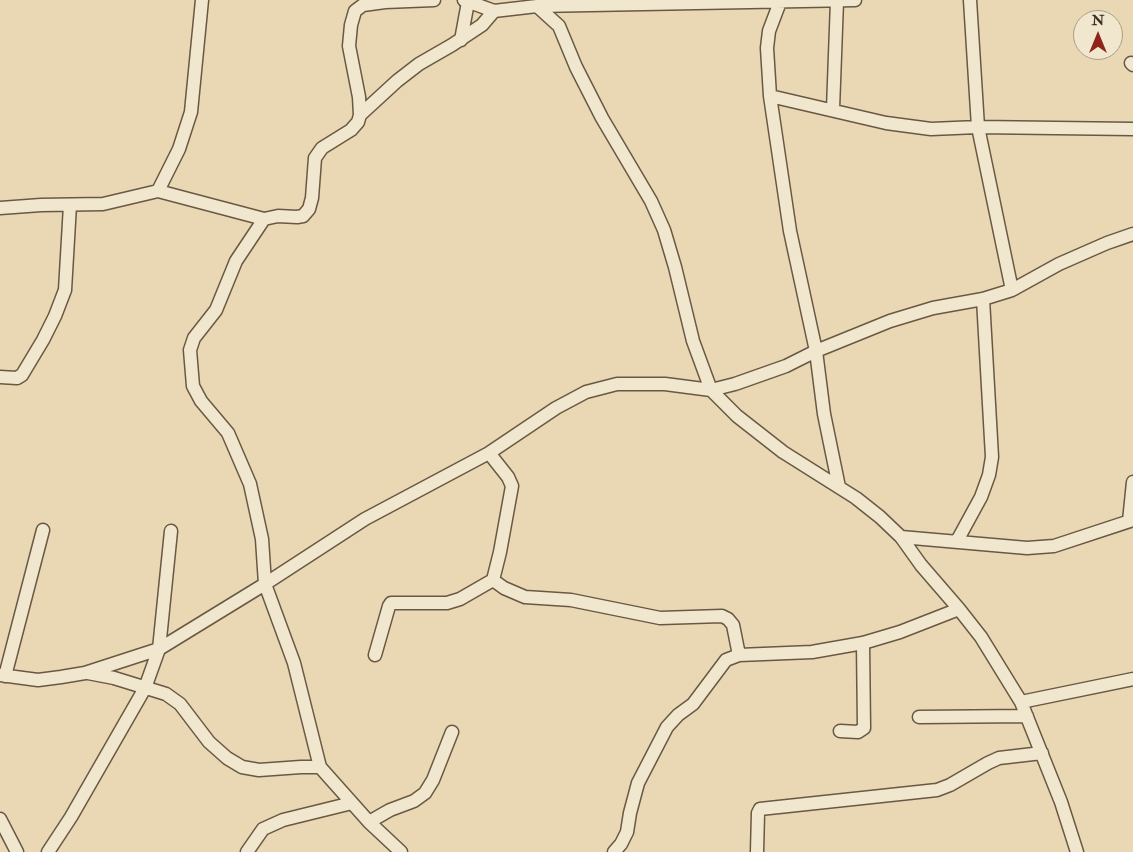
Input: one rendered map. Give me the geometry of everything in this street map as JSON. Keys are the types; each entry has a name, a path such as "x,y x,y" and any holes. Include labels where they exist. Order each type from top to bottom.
{"street":[{"path":"158,191 179,149 191,112 202,0"},
{"path":"0,208 104,204 158,191 264,219 278,216 304,216 309,209 312,198 315,158 322,148 350,130 358,122 360,115 359,97 349,46 351,25 356,11 363,5 434,0"},
{"path":"833,109 837,0"},
{"path":"461,40 466,1 494,11 536,6 855,0"},
{"path":"970,0 978,127 1012,290"},
{"path":"780,2 768,40 767,66 770,96 790,231 816,351 824,414 839,487"},
{"path":"536,6 558,26 598,110 651,201 664,230 693,341 711,390 737,416 783,452 839,487 880,517 901,537 921,565 959,609 981,637 1021,702 1061,802 1077,852"},
{"path":"558,26 566,6"},
{"path":"360,115 419,64 461,40 482,25 494,11"},
{"path":"770,96 833,109 886,123 931,129 978,127 1133,129"},
{"path":"0,377 17,378 22,375 55,316 65,290 70,205"},
{"path":"264,219 236,261 216,310 194,338 190,350 193,386 228,432 250,484 262,539 265,584 294,663 320,767 369,822 401,852"},
{"path":"43,530 2,676 38,680 85,673 159,649 265,584 365,519 489,453 556,408 586,392 616,384 665,384 711,390 735,384 786,366 816,351 890,321 933,308 984,299 1012,290 1059,264 1133,234"},
{"path":"957,541 981,497 990,475 992,457 984,299"},
{"path":"375,655 388,606 392,603 447,603 460,599 493,580 512,486 508,477 489,453"},
{"path":"901,537 1027,548 1054,546 1131,520 1133,482"},
{"path":"48,852 71,817 145,688 159,649 171,531"},
{"path":"493,580 504,588 525,597 571,600 660,618 722,616 728,619 733,626 739,655"},
{"path":"614,852 621,844 627,832 638,783 667,727 678,715 693,704 726,660 739,655 812,652 863,643 900,632 959,609"},
{"path":"840,731 858,732 864,728 863,643"},
{"path":"85,673 114,678 166,694 180,704 209,742 227,758 242,767 259,770 300,766 320,767"},
{"path":"1021,702 1133,678"},
{"path":"919,717 1027,716"},
{"path":"369,822 390,810 414,801 425,793 433,780 452,732"},
{"path":"758,852 758,813 760,809 937,790 950,785 999,758 1042,753"},
{"path":"247,852 263,829 283,820 352,803"},
{"path":"1,822 17,852"}]}
